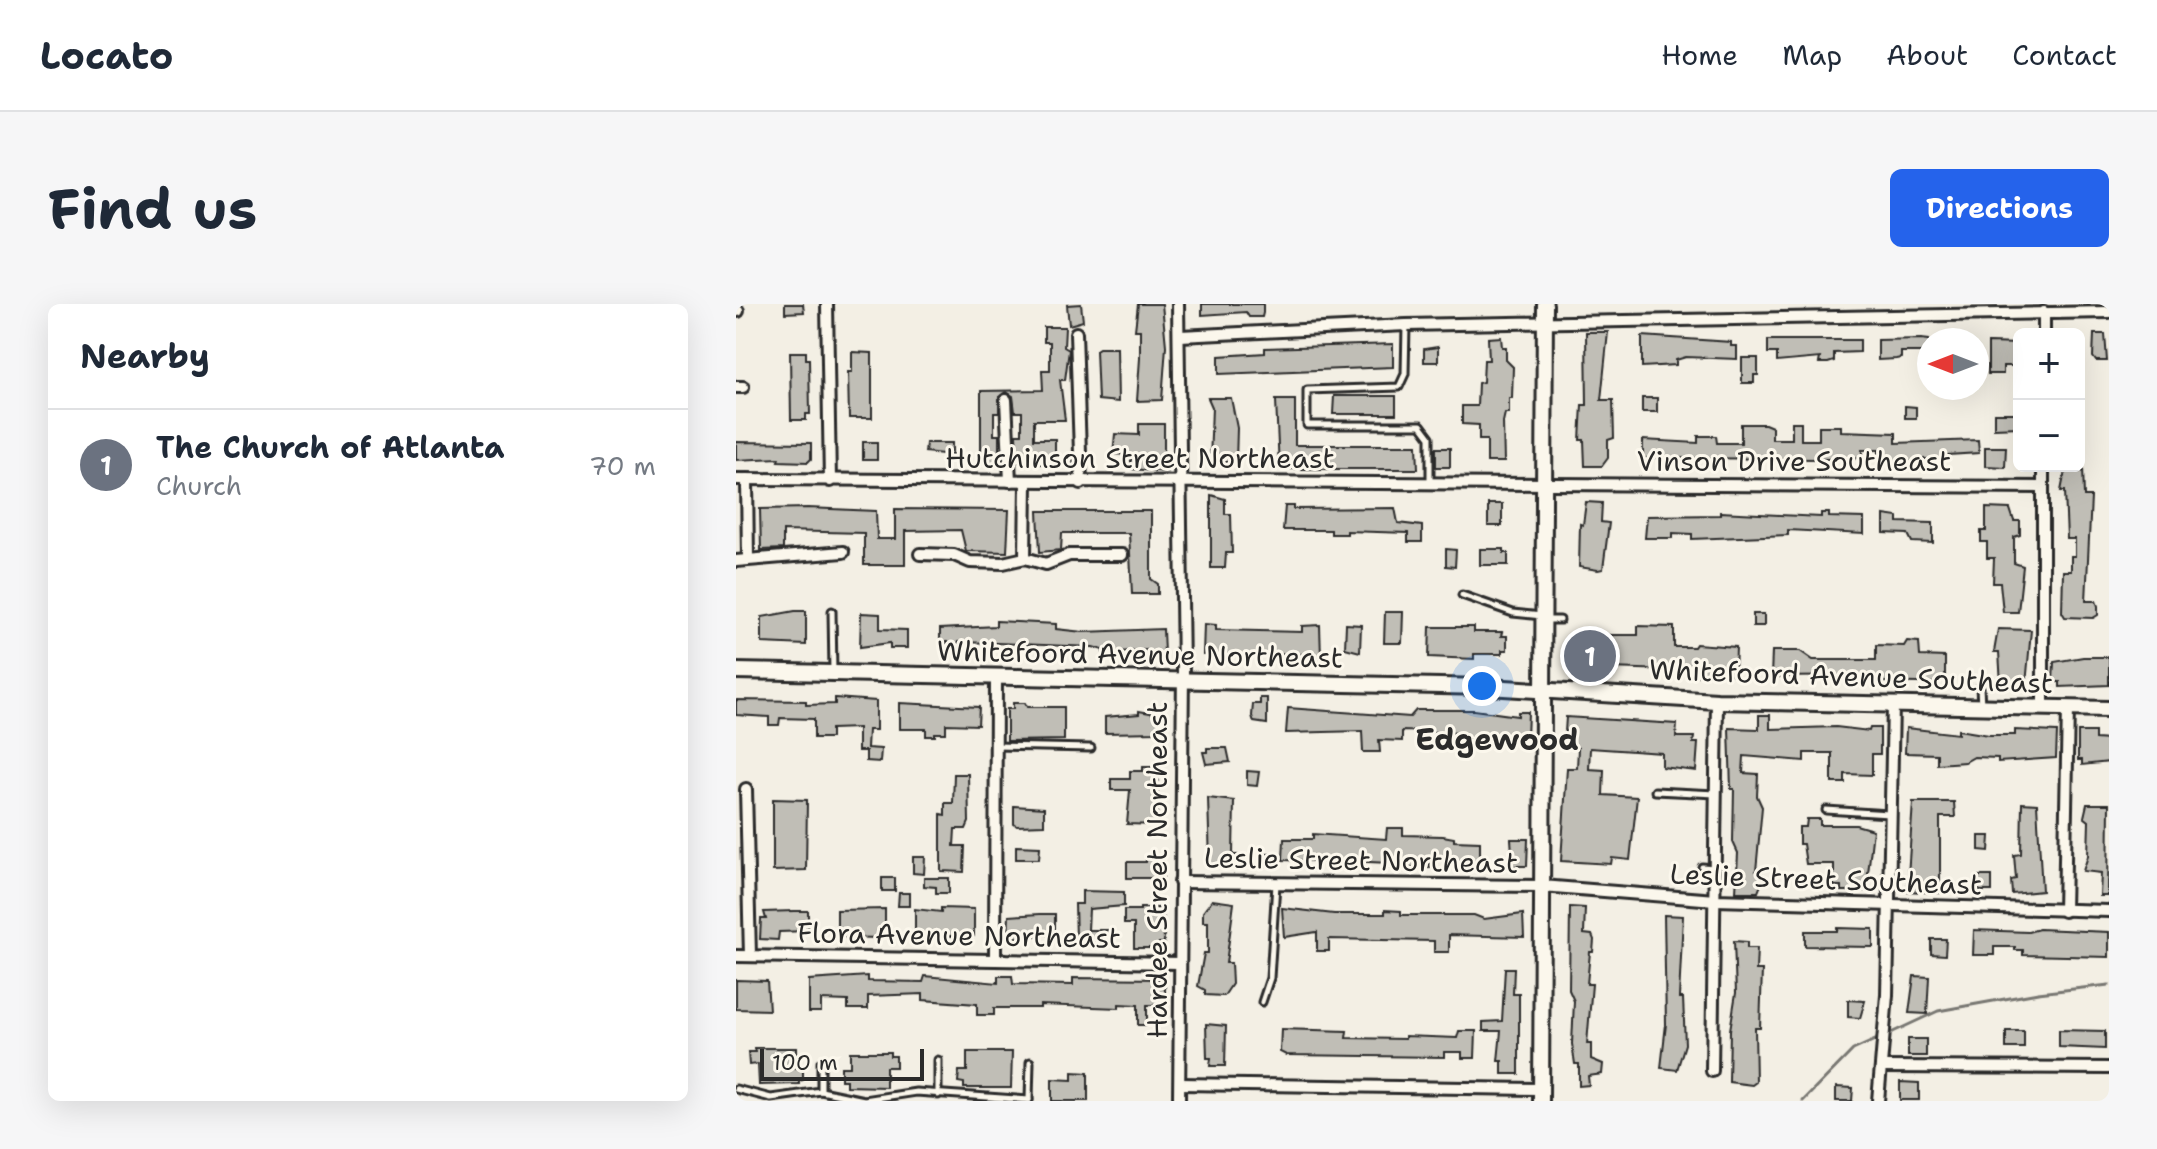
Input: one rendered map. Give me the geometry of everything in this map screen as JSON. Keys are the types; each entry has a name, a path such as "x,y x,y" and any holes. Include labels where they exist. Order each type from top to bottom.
{"street":[{"path":"827,304 830,481"},
{"name":"Hardee Street Northeast","path":"1178,304 1183,680 1179,1101"},
{"path":"1180,1084 1541,1095 1545,304"},
{"path":"2044,312 2044,328"},
{"path":"1180,336 1406,325 2109,312"},
{"path":"1076,333 1081,483"},
{"path":"1006,400 1010,481"},
{"path":"2043,472 2038,625 2043,708"},
{"path":"742,479 742,560 780,560 801,554 843,552"},
{"name":"Hutchinson Street Northeast","path":"742,479 1544,483"},
{"path":"1025,558 1026,482"},
{"name":"Vinson Drive Southeast","path":"1544,483 2043,487"},
{"path":"920,554 954,555 970,562 1003,563 1025,558 1046,564 1069,555 1122,555"},
{"name":"Whitefoord Avenue Northeast","path":"736,671 1543,689"},
{"path":"995,958 996,677"},
{"name":"Whitefoord Avenue Southeast","path":"1543,689 1717,701 2109,709"},
{"path":"1712,1071 1717,701"},
{"path":"1878,1101 1887,995 1893,705"},
{"path":"2064,911 2068,708"},
{"path":"746,789 750,956"},
{"name":"Leslie Street Northeast","path":"1180,882 1542,886"},
{"name":"Leslie Street Southeast","path":"1542,886 1715,900 1888,908 2109,911"},
{"name":"Flora Avenue Northeast","path":"736,956 1180,963"},
{"path":"1881,1067 2109,1068"}],"lane":[{"path":"1406,325 1405,374 1399,387 1307,390 1307,425 1421,425 1430,437 1430,483"},
{"path":"1462,595 1513,613 1560,620"},
{"path":"832,611 833,674"},
{"path":"1980,687 1981,707"},
{"path":"996,746 1091,748"},
{"path":"1655,791 1717,794"},
{"path":"1826,810 1890,814"},
{"path":"1702,867 1716,868"},
{"path":"1262,1002 1270,978 1276,883"},
{"path":"938,1060 938,1095"},
{"path":"821,1062 821,1091"},
{"path":"736,1089 771,1100 821,1091 864,1100 916,1092 970,1100 1029,1101 1030,1062"}],"building":[{"path":"785,304 803,304 804,312 785,313"},
{"path":"1081,304 1083,321 1069,325 1067,305"},
{"path":"1138,304 1162,304 1166,346 1162,400 1137,401 1140,330 1135,330"},
{"path":"1202,304 1263,304 1263,313 1262,317 1249,317 1246,312 1202,315"},
{"path":"1044,327 1065,327 1064,347 1069,350 1065,380 1060,380 1065,420 1034,420 1034,439 1055,439 1055,465 1017,462 1016,434 1022,434 1022,412 1015,412 1013,396 1006,392 999,397 999,413 994,413 994,435 999,435 999,463 981,463 981,391 1043,390 1042,370 1050,370 1050,342 1044,342"},
{"path":"1586,332 1608,332 1601,400 1613,400 1614,438 1608,440 1608,458 1602,466 1585,466 1584,440 1580,440 1582,405 1587,405"},
{"path":"2094,334 2105,334 2107,361 2096,361 2093,357"},
{"path":"1642,336 1731,342 1731,346 1737,346 1737,359 1686,357 1676,360 1676,365 1642,367"},
{"path":"1501,337 1502,347 1506,347 1506,360 1513,367 1512,398 1509,398 1509,413 1505,413 1503,422 1504,462 1487,462 1487,440 1479,440 1479,425 1462,424 1462,406 1477,406 1478,383 1483,382 1484,360 1489,360 1488,338"},
{"path":"1917,339 1917,352 1901,352 1901,358 1878,360 1878,340"},
{"path":"1768,340 1860,340 1860,352 1834,353 1834,361 1828,363 1819,363 1820,358 1777,362 1777,353 1768,353"},
{"path":"1989,343 2013,344 2013,366 2003,366 2003,374 1989,374"},
{"path":"1393,344 1393,367 1219,374 1219,356 1265,353 1265,348"},
{"path":"1438,347 1438,362 1424,362 1424,349"},
{"path":"1117,348 1118,402 1098,400 1096,350"},
{"path":"790,352 806,352 806,359 809,359 810,414 806,414 806,420 791,420"},
{"path":"852,352 872,353 872,418 849,418 848,372 852,372"},
{"path":"1742,358 1758,358 1758,375 1754,375 1754,383 1742,383"},
{"path":"1334,396 1396,396 1396,414 1333,414"},
{"path":"1208,398 1231,398 1237,428 1236,462 1210,462 1212,407"},
{"path":"1642,398 1657,398 1657,412 1642,412"},
{"path":"1276,400 1295,400 1295,445 1417,445 1418,469 1279,469"},
{"path":"1905,406 1916,407 1916,418 1905,418"},
{"path":"1994,413 2013,413 2013,427 1994,428"},
{"path":"1792,422 1801,422 1801,440 1819,440 1819,426 1841,426 1841,431 1896,433 1896,443 1978,440 1979,453 1948,455 1948,459 1923,459 1923,462 1879,459 1879,450 1862,450 1862,457 1829,459 1643,458 1643,440 1698,443 1698,436 1716,436 1717,443 1741,443 1741,424 1765,424 1772,427 1772,439 1792,439"},
{"path":"1139,424 1164,424 1164,452 1169,454 1167,472 1131,469 1131,455 1113,454 1115,434 1139,435"},
{"path":"736,442 811,443 811,459 808,462 778,461 779,458 736,460"},
{"path":"863,442 877,442 877,460 863,460"},
{"path":"926,443 952,443 952,455 925,452"},
{"path":"1985,447 2006,447 2005,467 1985,466"},
{"path":"1436,448 1450,448 1450,467 1436,467"},
{"path":"2065,472 2083,472 2084,497 2091,497 2086,601 2096,601 2098,615 2093,618 2065,617 2062,612 2063,571 2071,571 2075,539 2067,539 2065,491 2061,491"},
{"path":"1211,495 1225,499 1225,514 1231,514 1232,553 1226,553 1225,568 1211,568"},
{"path":"1586,502 1602,503 1601,522 1609,523 1603,569 1579,567 1580,524 1583,525"},
{"path":"1488,504 1502,504 1502,526 1488,526"},
{"path":"1285,506 1294,506 1294,509 1395,508 1398,523 1422,526 1422,542 1408,542 1408,533 1347,531 1347,534 1331,534 1331,530 1283,530"},
{"path":"1986,508 2010,509 2014,521 2020,521 2020,535 2014,537 2014,563 2023,566 2018,612 2003,612 2000,583 1993,583 1994,558 1987,558 1987,542 1981,542 1981,531 1986,531"},
{"path":"760,509 876,511 877,539 895,539 895,509 1009,510 1007,552 966,551 961,530 905,531 905,565 864,565 864,533 783,531 783,549 761,550"},
{"path":"1038,511 1151,511 1151,579 1158,584 1158,594 1132,594 1129,533 1062,533 1061,550 1040,552"},
{"path":"1720,512 1821,517 1821,513 1829,513 1829,517 1864,518 1864,534 1788,530 1788,535 1692,539 1692,534 1673,533 1673,538 1645,538 1647,516 1720,515"},
{"path":"1884,515 1898,517 1898,522 1933,523 1933,543 1912,542 1908,534 1884,533"},
{"path":"1446,549 1456,550 1455,567 1446,566"},
{"path":"1480,549 1504,549 1504,553 1508,553 1508,565 1480,565"},
{"path":"806,611 806,645 762,643 762,617"},
{"path":"1385,612 1403,612 1402,643 1384,643"},
{"path":"861,613 880,614 880,629 907,630 907,648 890,648 890,643 860,647"},
{"path":"1753,614 1764,614 1764,626 1753,626"},
{"path":"996,621 1056,624 1056,629 1083,632 1163,629 1164,654 1147,654 1147,650 1103,653 1103,650 1093,647 996,643 958,642 957,648 947,648 947,642 940,642 940,629 996,626"},
{"path":"1204,624 1216,625 1216,630 1302,632 1302,626 1320,625 1321,658 1302,657 1302,654 1203,655"},
{"path":"1346,624 1361,625 1360,652 1345,648"},
{"path":"1638,626 1674,627 1674,647 1694,647 1696,644 1736,647 1735,674 1689,676 1689,672 1668,670 1581,667 1582,635 1638,635"},
{"path":"1430,627 1474,627 1474,632 1502,632 1501,636 1507,636 1507,650 1502,650 1502,654 1474,654 1474,659 1429,657"},
{"path":"1998,629 2031,630 2026,685 2001,684 1999,652 1994,652"},
{"path":"1907,641 1919,642 1920,656 1945,657 1945,679 1939,679 1939,683 1918,683 1875,682 1875,676 1771,677 1772,651 1800,651 1813,660 1876,660 1876,645 1904,646"},
{"path":"2109,657 2109,685 2060,687 2060,682 2053,682 2054,662"},
{"path":"835,698 876,701 876,730 868,730 867,748 881,749 880,762 866,761 866,751 858,751 858,728 831,729 831,738 814,738 814,719 780,718 779,725 769,725 769,717 736,715 736,700 806,701 806,705 835,704"},
{"path":"1260,698 1267,698 1267,724 1254,722 1252,716 1253,704 1260,704"},
{"path":"899,703 979,707 978,725 946,724 946,733 935,733 935,736 926,736 926,729 899,729"},
{"path":"1013,703 1025,703 1027,707 1064,707 1064,740 1007,741 1007,709 1013,709"},
{"path":"1288,708 1410,717 1416,710 1474,710 1518,716 1518,712 1528,712 1527,739 1475,739 1461,737 1461,733 1402,731 1402,741 1379,740 1380,752 1363,752 1362,731 1286,733"},
{"path":"1139,711 1161,715 1158,732 1105,733 1105,717 1139,714"},
{"path":"1759,715 1770,715 1770,729 1836,727 1869,731 1870,728 1880,728 1880,754 1872,754 1872,775 1845,774 1845,783 1832,783 1832,753 1804,753 1804,761 1744,756 1743,773 1758,774 1757,796 1762,807 1756,871 1762,871 1762,882 1758,892 1736,892 1738,853 1733,842 1734,789 1731,789 1729,728 1759,729"},
{"path":"1566,717 1677,724 1676,737 1694,737 1693,743 1698,743 1696,771 1662,767 1662,753 1590,748 1589,769 1604,770 1603,795 1637,797 1630,860 1612,858 1611,864 1561,861 1567,768 1577,768 1578,748 1564,747"},
{"path":"1906,728 1989,735 2015,735 2015,730 2057,732 2056,758 1998,762 1998,758 1974,757 1965,762 1937,764 1937,754 1905,753"},
{"path":"2078,732 2095,732 2095,739 2109,740 2109,762 2082,765 2082,760 2078,760"},
{"path":"1207,748 1227,748 1230,762 1206,764 1203,752 1207,752"},
{"path":"1143,767 1158,767 1157,825 1127,824 1130,790 1111,790 1111,779 1130,779 1130,771 1143,771"},
{"path":"1247,771 1259,772 1257,786 1247,785"},
{"path":"954,774 968,774 969,822 966,829 955,829 954,846 965,846 964,872 941,871 941,814 945,815 945,803 953,803"},
{"path":"1208,798 1234,801 1233,855 1237,855 1236,866 1210,864"},
{"path":"773,799 807,800 806,870 773,871"},
{"path":"1913,802 1954,802 1955,817 1940,817 1940,893 1907,891"},
{"path":"2022,803 2037,804 2042,891 2012,894 2011,880 2016,879 2014,855 2021,854"},
{"path":"2087,804 2109,804 2108,896 2100,896 2101,873 2083,871 2088,856 2089,821 2084,817"},
{"path":"1014,806 1044,808 1044,825 1017,826 1014,824"},
{"path":"1807,819 1820,819 1820,825 1856,825 1873,830 1866,891 1841,891 1841,886 1834,886 1834,864 1806,864 1803,844 1799,844 1799,827 1806,827"},
{"path":"1387,828 1403,828 1403,835 1443,836 1454,838 1454,841 1480,842 1480,861 1430,860 1430,868 1390,867 1390,863 1347,861 1343,866 1319,861 1283,860 1284,839 1313,839 1313,834 1386,839"},
{"path":"1979,836 1990,836 1989,851 1979,850"},
{"path":"1511,839 1528,839 1527,866 1513,866"},
{"path":"1016,846 1040,847 1039,859 1016,859"},
{"path":"1261,854 1272,854 1271,866 1260,866"},
{"path":"913,857 925,857 924,874 913,873"},
{"path":"1146,858 1163,862 1163,878 1127,878 1127,862 1146,862"},
{"path":"1979,876 1992,876 1992,891 1979,891"},
{"path":"882,878 895,878 895,891 882,891"},
{"path":"924,878 949,878 949,893 936,893 936,887 924,886"},
{"path":"1082,891 1124,892 1124,906 1089,909 1088,930 1110,930 1110,942 1076,938 1075,904 1082,904"},
{"path":"899,893 909,893 909,906 898,906"},
{"path":"1212,900 1234,903 1226,963 1231,963 1232,984 1224,996 1205,995 1205,990 1198,986 1204,953 1208,953 1208,922 1203,922 1203,912"},
{"path":"1570,907 1585,908 1584,934 1592,935 1594,940 1587,984 1592,984 1587,1044 1591,1044 1591,1059 1603,1064 1602,1074 1588,1076 1589,1085 1579,1086 1579,1064 1575,1064 1572,1044 1574,1001 1569,990"},
{"path":"941,908 974,909 974,936 915,936 915,909 941,912"},
{"path":"1163,908 1164,943 1159,943 1159,948 1134,948 1134,924 1124,924 1124,910"},
{"path":"1282,908 1334,914 1385,914 1385,910 1401,911 1401,915 1474,915 1484,919 1523,914 1524,937 1449,935 1449,952 1434,952 1434,941 1329,939 1329,951 1317,951 1317,932 1284,937"},
{"path":"885,909 885,934 881,938 837,937 837,910"},
{"path":"808,911 808,931 779,932 778,940 760,939 761,919 766,919 764,912"},
{"path":"1055,914 1055,934 1008,938 1009,916"},
{"path":"1664,915 1683,916 1679,998 1683,998 1685,1044 1677,1070 1661,1068 1666,1024"},
{"path":"1837,928 1873,929 1873,947 1805,946 1805,931 1837,931"},
{"path":"2039,929 2109,932 2109,957 2023,955 2023,950 2015,950 2015,947 1994,947 1994,955 1973,955 1974,930 2028,932"},
{"path":"1931,939 1946,939 1945,955 1931,954"},
{"path":"1734,941 1747,942 1747,948 1757,948 1756,970 1762,970 1760,1028 1755,1028 1756,1082 1752,1085 1729,1082 1730,1030 1736,993"},
{"path":"1505,968 1514,968 1513,994 1519,994 1519,1074 1502,1074 1502,1061 1498,1061 1501,1031 1483,1031 1483,1022 1502,1021"},
{"path":"868,976 868,981 923,982 925,976 998,983 998,976 1012,976 1013,984 1073,985 1073,978 1165,979 1165,1005 1147,1005 1147,1025 1138,1025 1138,1005 1119,1004 1119,1008 1040,1005 1040,1008 994,1008 994,1015 977,1015 977,1004 923,1000 923,994 868,996 868,1009 848,1009 848,1001 821,1000 821,1012 809,1012 809,980"},
{"path":"1914,976 1929,977 1927,1014 1909,1013"},
{"path":"736,980 767,981 769,1010 736,1009"},
{"path":"1848,1000 1865,1001 1860,1018 1848,1017"},
{"path":"1206,1024 1226,1026 1225,1066 1210,1066"},
{"path":"1281,1029 1347,1031 1346,1038 1405,1039 1405,1036 1457,1038 1459,1031 1476,1031 1475,1058 1462,1058 1462,1052 1444,1052 1444,1057 1286,1055 1280,1052"},
{"path":"2059,1030 2105,1031 2105,1049 2059,1047"},
{"path":"2006,1031 2024,1031 2024,1048 2006,1048"},
{"path":"1908,1039 1926,1039 1926,1056 1908,1056"},
{"path":"754,1048 796,1048 796,1068 803,1068 803,1080 799,1084 759,1085 758,1064 749,1065 748,1052 755,1052"},
{"path":"850,1052 890,1052 890,1056 896,1056 896,1067 886,1067 886,1087 846,1086 846,1080 841,1080 841,1067 850,1067"},
{"path":"967,1052 1012,1052 1011,1088 964,1088 964,1083 958,1082 959,1071 967,1071"},
{"path":"1072,1072 1088,1073 1088,1101 1052,1101 1052,1079 1072,1080"},
{"path":"1900,1082 1919,1083 1919,1100 1900,1100"},
{"path":"1836,1087 1853,1088 1852,1101 1836,1101"}],"waterway":[{"path":"1893,1032 1938,1011 2038,993 2109,985"},
{"path":"1803,1101 1853,1050 1875,1040"}],"place":[{"name":"The Church of Atlanta","path":"1590,656"}],"district":[{"name":"Edgewood","path":"1497,740"}]}
